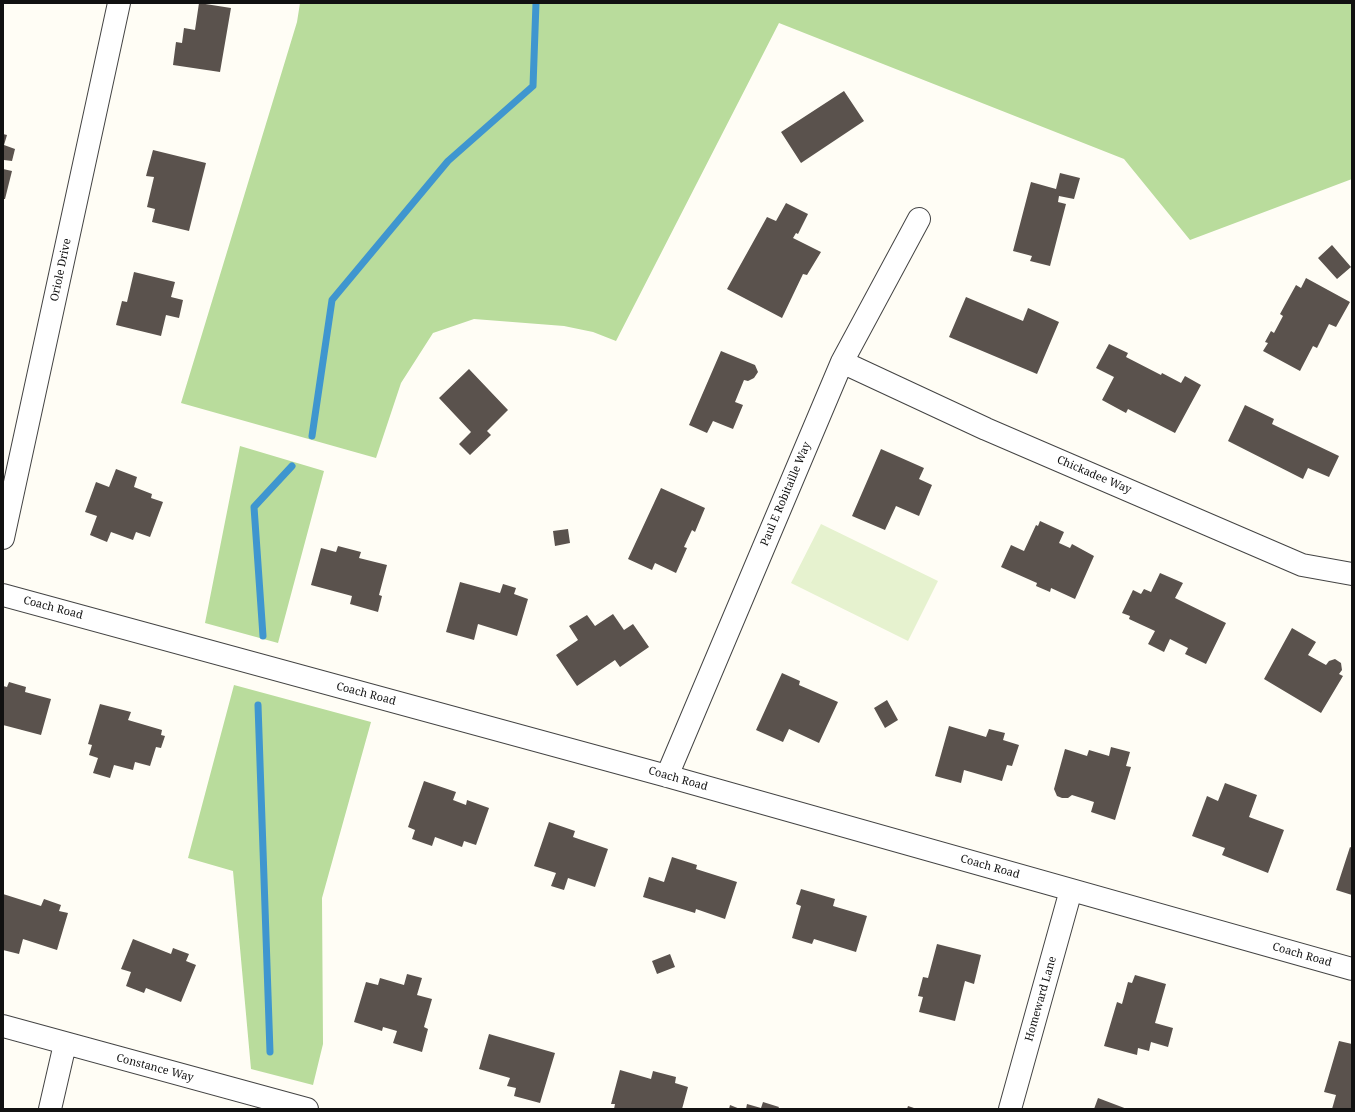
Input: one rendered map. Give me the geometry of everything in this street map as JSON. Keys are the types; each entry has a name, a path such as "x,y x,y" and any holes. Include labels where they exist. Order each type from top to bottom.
{"street":[{"name":"Oriole Drive","path":"3,538 119,3"},
{"name":"Paul E Robitaille Way","path":"667,776 842,362 919,219"},
{"name":"Chickadee Way","path":"842,362 986,428 1302,565 1352,574"},
{"name":"Coach Road","path":"3,595 667,776 1352,969"},
{"name":"Homeward Lane","path":"1010,1109 1071,890"},
{"name":"Constance Way","path":"3,1026 307,1109"},
{"path":"50,1109 65,1044"}],"green space":[{"path":"300,3 1352,3 1352,179 1190,240 1124,159 779,23 616,341 593,332 564,326 474,319 433,333 401,383 376,458 181,403 297,22"},
{"path":"240,446 324,471 278,643 205,623"},
{"path":"821,524 938,581 908,641 791,583"},
{"path":"234,685 371,722 322,898 323,1044 313,1085 251,1069 233,871 188,858"}],"building":[{"path":"199,3 231,8 220,72 173,65 176,42 182,43 184,28 195,30"},
{"path":"844,91 864,121 801,163 781,132"},
{"path":"3,134 7,135 4,145 15,149 12,161 4,160 3,163"},
{"path":"153,150 206,163 189,231 152,222 155,209 147,207 154,177 146,176"},
{"path":"3,169 12,171 5,199 3,199"},
{"path":"1060,173 1080,178 1074,199 1059,196 1058,202 1066,204 1050,266 1030,261 1032,256 1013,251 1031,182 1056,189"},
{"path":"786,203 808,214 798,234 796,233 793,238 821,252 807,275 803,274 782,318 727,289 767,217 776,221"},
{"path":"1332,245 1351,267 1337,279 1318,258"},
{"path":"134,272 175,282 171,297 183,300 179,318 166,315 161,336 116,325 122,301 127,302"},
{"path":"1306,278 1350,302 1336,327 1329,324 1317,348 1313,346 1300,371 1263,351 1268,343 1265,342 1271,331 1274,333 1283,316 1280,314 1296,285 1301,288"},
{"path":"966,297 1023,321 1028,308 1059,322 1037,374 949,337"},
{"path":"1109,344 1128,353 1126,357 1161,375 1162,373 1181,383 1185,376 1201,385 1175,433 1128,409 1126,413 1102,400 1114,377 1096,368"},
{"path":"721,351 755,365 758,372 754,378 748,381 744,380 735,402 743,405 733,429 713,421 707,433 689,425"},
{"path":"469,369 508,410 487,431 491,435 470,455 459,444 471,432 439,398"},
{"path":"1245,405 1274,419 1272,424 1339,456 1329,477 1308,468 1303,479 1228,441"},
{"path":"881,449 924,468 919,479 932,485 919,516 896,506 885,530 852,516"},
{"path":"116,469 137,477 134,487 152,494 151,498 163,502 150,537 136,532 133,540 111,532 107,542 90,535 97,516 85,512 96,482 109,487"},
{"path":"661,488 705,508 695,532 692,530 684,547 687,548 676,573 655,563 652,570 628,559"},
{"path":"1040,521 1064,532 1059,543 1070,548 1072,544 1094,556 1075,599 1051,588 1050,592 1036,586 1037,583 1001,567 1011,545 1024,551 1036,525 1038,526"},
{"path":"568,529 570,543 555,546 553,531"},
{"path":"338,546 361,552 359,558 387,565 379,595 382,596 378,612 350,604 352,596 311,585 321,548 336,552"},
{"path":"1160,573 1183,583 1175,598 1226,623 1206,664 1185,654 1188,648 1170,639 1164,652 1148,644 1155,631 1129,619 1130,616 1122,613 1133,590 1141,594 1144,589 1151,592"},
{"path":"460,582 500,593 503,584 516,588 514,594 528,599 517,636 478,624 474,640 446,632"},
{"path":"613,614 624,630 633,624 649,647 620,667 615,660 577,686 556,655 578,640 569,626 587,615 595,626"},
{"path":"1292,628 1316,642 1308,655 1326,665 1329,661 1335,659 1341,663 1342,670 1339,674 1343,676 1321,713 1264,679"},
{"path":"782,673 800,681 799,685 838,702 819,743 789,729 783,742 756,730"},
{"path":"9,682 26,687 25,692 51,699 41,735 3,725 3,686 7,687"},
{"path":"887,700 898,720 885,728 874,708"},
{"path":"100,704 131,712 128,720 162,730 161,735 165,736 161,748 156,747 150,766 135,762 133,770 114,765 110,778 93,773 98,758 89,755 92,745 88,744"},
{"path":"949,726 986,737 989,729 1005,733 1003,740 1019,745 1012,766 1007,765 1002,781 964,770 961,783 935,776"},
{"path":"1111,747 1130,752 1126,766 1131,767 1115,820 1091,812 1094,802 1072,795 1068,798 1062,798 1057,796 1054,789 1065,749 1087,756 1089,750 1109,756"},
{"path":"424,781 456,792 453,800 466,805 467,800 489,808 476,845 464,841 462,847 435,837 432,846 412,839 415,830 408,827"},
{"path":"1225,783 1257,795 1249,817 1284,830 1268,873 1222,855 1225,848 1192,836 1207,796 1218,801"},
{"path":"549,822 575,831 573,837 608,849 595,887 568,878 564,890 551,886 556,873 534,866"},
{"path":"1350,847 1352,848 1352,895 1336,890"},
{"path":"672,857 697,865 696,869 737,882 725,919 696,909 695,913 643,897 649,877 664,882"},
{"path":"801,889 835,899 833,906 867,916 856,952 814,939 812,944 792,938 801,906 796,904"},
{"path":"3,894 41,906 44,899 61,905 59,911 68,913 57,950 23,939 19,954 3,950"},
{"path":"133,939 171,954 173,948 189,954 186,961 196,965 181,1002 146,988 144,993 126,986 131,972 121,969"},
{"path":"937,944 981,955 974,984 965,981 955,1021 919,1012 923,997 918,996 923,977 928,978"},
{"path":"670,954 675,967 657,974 652,961"},
{"path":"407,974 422,978 417,995 432,999 424,1027 428,1029 422,1052 393,1043 397,1031 383,1027 382,1031 354,1022 366,982 378,985 380,978 404,985"},
{"path":"1135,975 1166,984 1155,1023 1173,1028 1168,1047 1151,1042 1149,1051 1138,1048 1137,1055 1104,1046 1117,1002 1122,1004 1128,982 1132,983"},
{"path":"489,1034 555,1053 540,1103 514,1096 516,1088 507,1086 510,1078 479,1069"},
{"path":"1339,1041 1352,1044 1352,1109 1332,1109 1336,1095 1324,1092"},
{"path":"620,1070 651,1079 653,1071 676,1077 675,1083 688,1087 682,1109 614,1109 615,1104 611,1104"},
{"path":"1098,1098 1127,1109 1094,1109"},
{"path":"763,1102 779,1107 778,1109 746,1109 747,1104 761,1108"},
{"path":"730,1105 740,1109 729,1109"},
{"path":"908,1106 917,1109 907,1109"}],"waterway":[{"path":"312,436 332,300 448,161 533,86 536,3"},
{"path":"263,636 254,507 292,466"},
{"path":"258,705 270,1052"}]}
